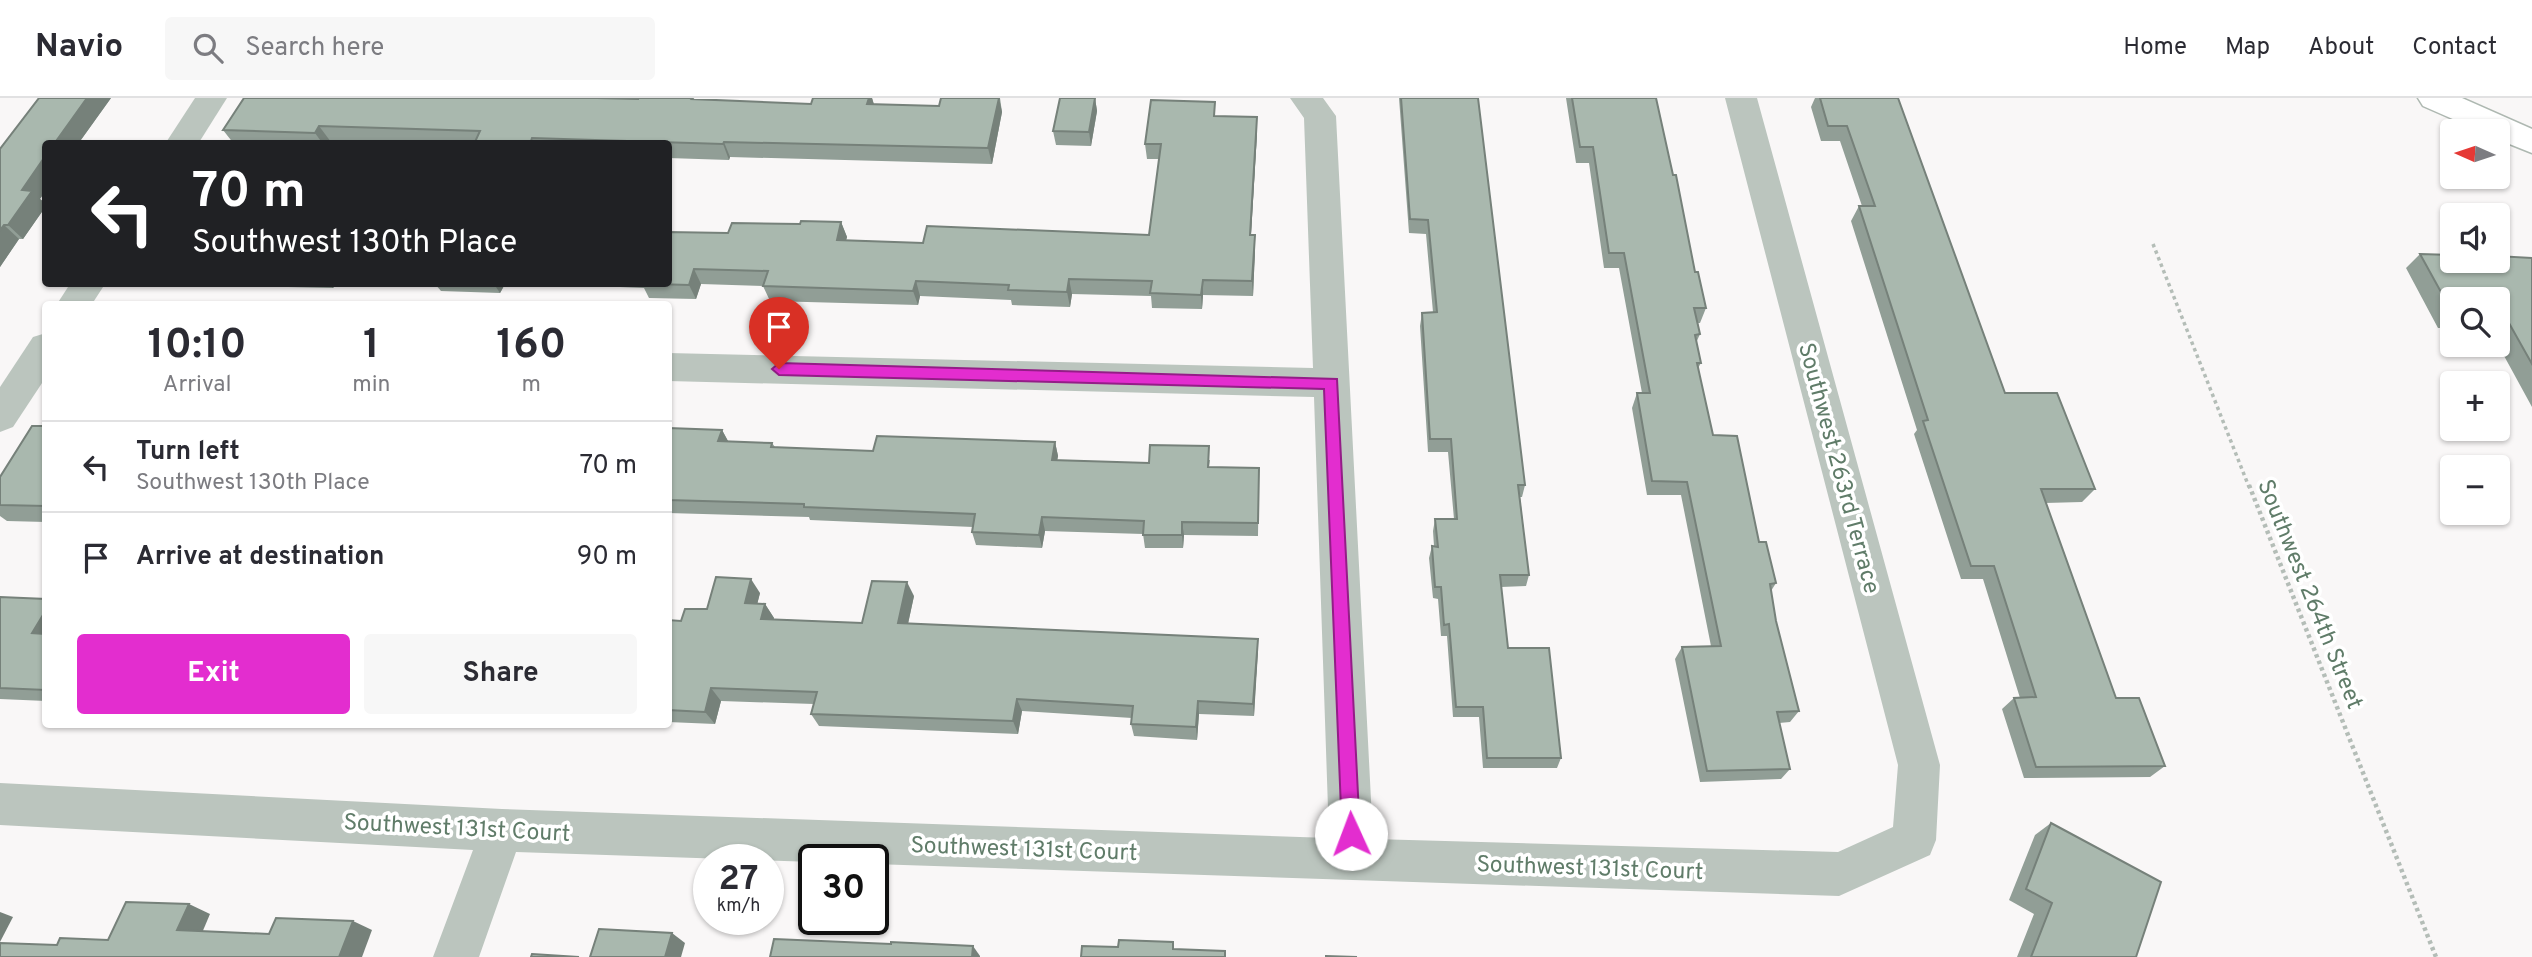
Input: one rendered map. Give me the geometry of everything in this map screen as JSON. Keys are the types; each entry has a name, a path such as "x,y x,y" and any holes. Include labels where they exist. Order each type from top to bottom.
{"highway":[{"path":"2434,98 2532,142"}],"street":[{"path":"184,140 211,98"},
{"path":"1306,98 1320,116 1352,860"},
{"name":"Southwest 263rd Terrace","path":"1741,98 1919,765 1914,840"},
{"path":"0,417 42,354"},
{"path":"672,367 1331,383"},
{"name":"Southwest 131st Court","path":"0,804 502,830 1839,874 1914,840"},
{"path":"456,957 502,830"}],"path":[{"name":"Southwest 264th Street","path":"2153,244 2436,957"}],"building":[{"path":"39,98 87,98 57,140 42,140 42,161 22,190 32,191 8,225 4,225 0,230 0,149"},
{"path":"244,98 693,98 811,104 813,98 869,98 867,104 939,106 941,98 999,98 988,148 723,144 672,142 672,140 476,140 480,131 319,126 315,133 223,130"},
{"path":"1060,98 1095,98 1089,132 1053,131"},
{"path":"1401,98 1478,98 1525,485 1518,485 1529,575 1500,575 1508,648 1549,648 1561,758 1487,758 1483,707 1456,707 1449,624 1444,625 1441,587 1435,587 1432,546 1438,547 1435,519 1457,519 1451,439 1430,439 1422,313 1437,312 1428,220 1410,219"},
{"path":"1572,98 1656,98 1673,175 1676,175 1695,272 1698,272 1706,308 1694,308 1700,334 1695,335 1701,363 1697,363 1713,435 1737,436 1759,542 1766,542 1776,583 1770,584 1776,621 1799,711 1777,712 1790,769 1707,771 1682,647 1721,646 1687,482 1652,481 1637,393 1650,393 1624,253 1609,253 1593,147 1580,147"},
{"path":"1820,98 1898,98 2005,393 2057,393 2095,489 2041,489 2116,698 2139,698 2165,766 2036,767 2014,698 2036,697 1994,566 1971,566 1923,421 1928,420 1859,206 1875,206 1847,126 1828,126"},
{"path":"1151,100 1215,102 1214,116 1257,117 1250,235 1255,235 1252,281 1203,280 1201,295 1150,293 1152,281 1069,279 1067,292 1008,290 1009,285 916,281 913,291 763,286 768,271 694,269 689,285 672,285 672,232 728,233 732,223 841,222 837,240 923,243 927,226 1149,235 1161,144 1145,144"},
{"path":"2420,254 2440,255 2440,273 2510,273 2510,257 2532,258 2532,364 2510,325 2510,287 2440,287 2440,290"},
{"path":"32,426 42,426 42,506 0,505 0,477"},
{"path":"672,428 722,430 718,441 772,443 771,447 873,451 877,436 1055,442 1052,460 1149,463 1150,445 1209,446 1208,467 1259,468 1258,523 1182,522 1182,535 1143,535 1144,521 1042,517 1039,535 972,532 975,514 804,507 804,504 672,500"},
{"path":"716,577 751,579 745,603 765,604 761,619 862,623 872,581 907,582 898,623 1258,639 1253,704 1198,701 1196,727 1131,724 1133,706 1017,699 1013,721 811,714 817,692 711,688 705,712 672,710 672,620 681,621 685,609 707,609"},
{"path":"0,597 42,599 42,617 32,633 42,634 42,690 0,688"},
{"path":"2051,823 2161,882 2136,957 2031,957 2052,903 2026,889"},
{"path":"126,902 189,904 177,930 269,934 276,918 353,921 339,957 0,957 0,943 57,945 60,938 108,940"},
{"path":"599,929 672,933 665,957 590,957"},
{"path":"774,939 973,946 972,957 770,957"},
{"path":"1119,940 1173,942 1173,949 1225,951 1225,957 1081,957 1082,946 1118,947"},
{"path":"532,954 579,957 531,957"}],"route":[{"path":"779,369 1331,383 1351,834"}]}
